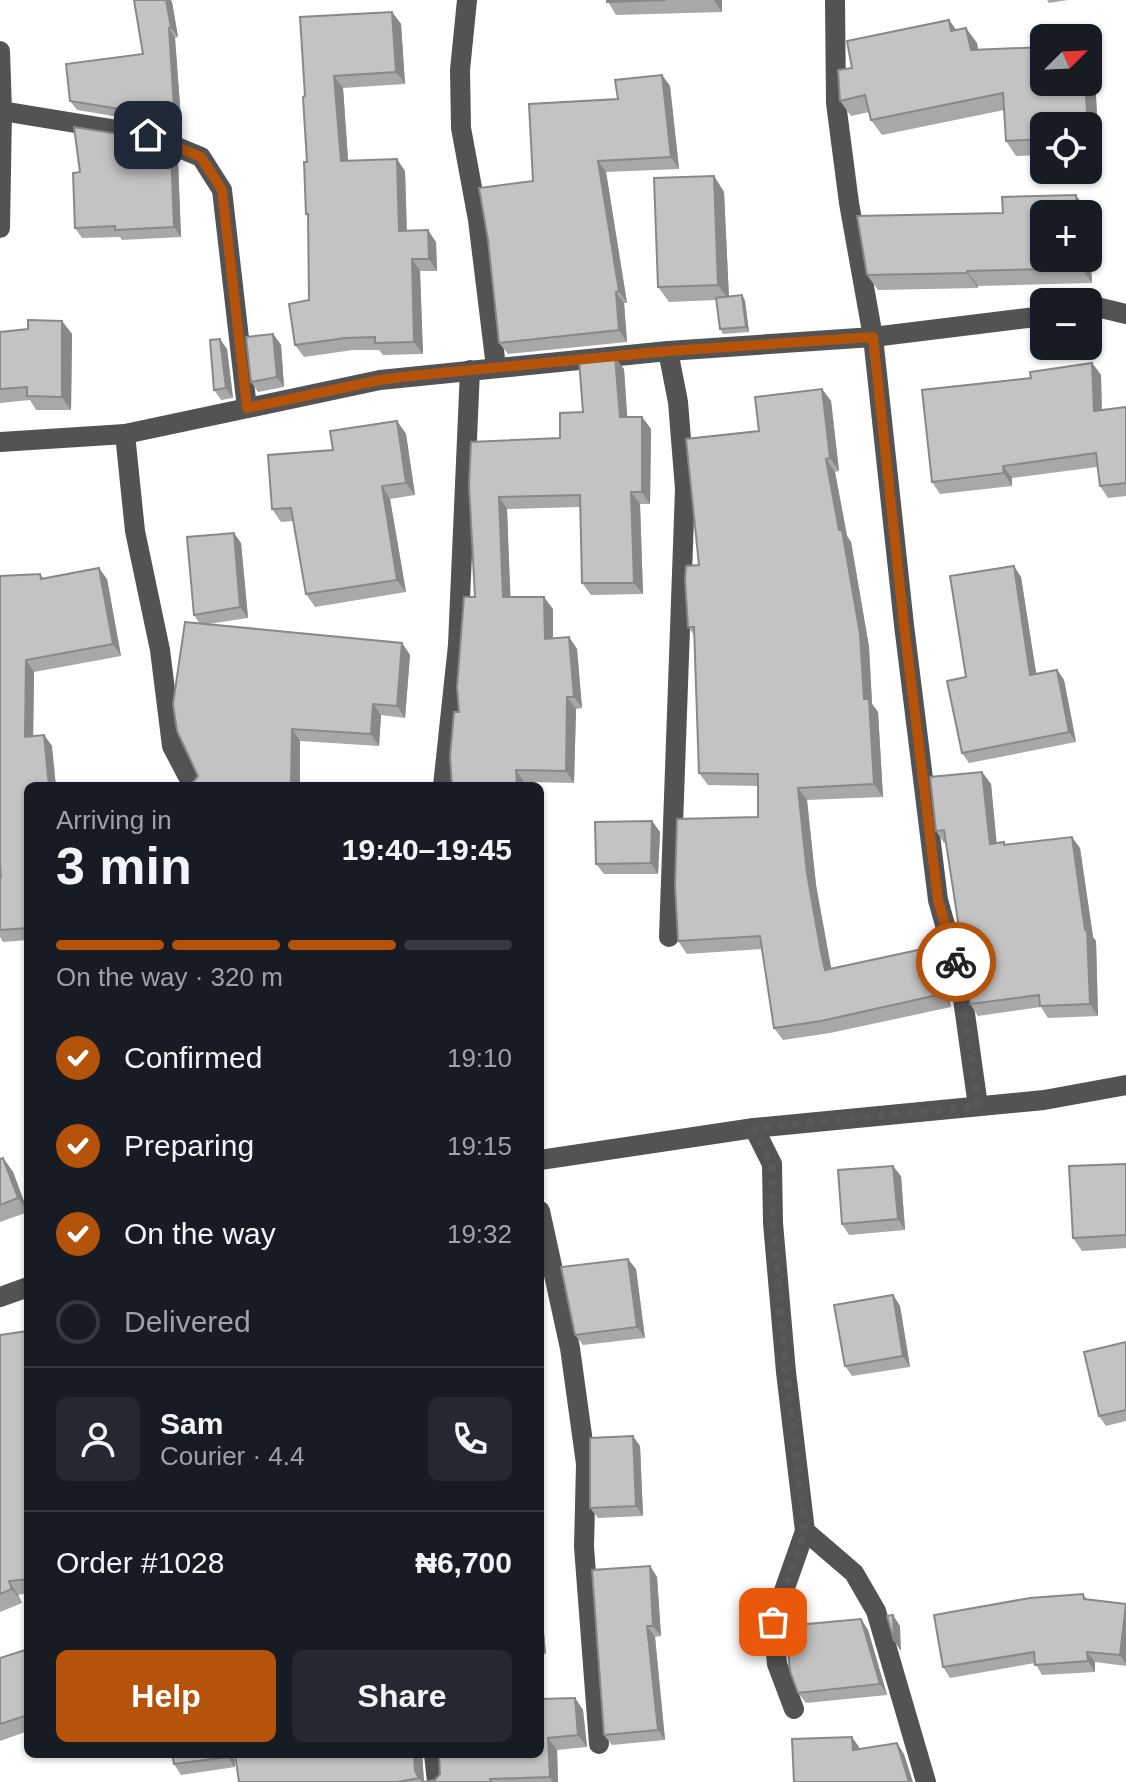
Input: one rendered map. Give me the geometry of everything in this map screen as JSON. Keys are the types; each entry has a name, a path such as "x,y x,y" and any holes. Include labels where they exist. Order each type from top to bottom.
{"street":[{"path":"467,0 460,70 461,128 478,220 496,367"},
{"path":"835,0 836,103 849,203 873,337 938,900 960,978 978,1106"},
{"path":"0,51 0,228"},
{"path":"2,111 148,135 201,157 222,190 247,408"},
{"path":"1102,308 1126,314"},
{"path":"0,442 125,434 380,380 668,351 873,337 1030,318"},
{"path":"668,351 678,402 685,489 669,937"},
{"path":"443,782 458,645 470,370"},
{"path":"125,434 135,531 160,650 172,746 191,782"},
{"path":"544,1159 754,1128 1044,1100 1126,1085"},
{"path":"754,1128 772,1164 773,1223 786,1372 805,1531 773,1622 777,1664 794,1709"},
{"path":"544,1229 570,1348 586,1464 584,1547 599,1744"},
{"path":"0,1297 24,1288"},
{"path":"805,1531 854,1573 876,1611 926,1782"},
{"path":"434,1758 437,1782"}],"building":[{"path":"134,0 166,0 171,28 175,123 144,113 70,101 66,64 143,54"},
{"path":"607,0 666,0 607,2"},
{"path":"392,12 396,72 334,76 341,161 397,159 399,231 428,230 429,259 412,259 414,342 375,343 375,337 295,345 289,304 309,300 305,96 300,17"},
{"path":"949,20 951,31 966,28 971,50 1030,48 1030,96 1086,96 1087,112 1030,112 1030,140 1006,141 1003,93 871,120 865,95 840,101 838,70 852,68 847,41"},
{"path":"662,75 671,157 598,161 619,291 616,292 619,330 499,343 479,188 533,181 529,104 618,99 615,80"},
{"path":"74,127 137,137 171,151 174,227 115,230 115,226 75,228 73,173 80,172"},
{"path":"714,176 718,285 658,287 654,178"},
{"path":"1076,195 1076,200 1030,200 1030,269 867,275 857,216 1003,213 1002,197"},
{"path":"742,295 746,327 720,329 716,298"},
{"path":"28,320 62,321 62,397 27,396 27,387 0,389 0,332 28,329"},
{"path":"273,334 277,377 251,382 246,337"},
{"path":"220,339 226,388 214,390 210,340"},
{"path":"615,357 620,417 642,417 642,492 631,492 634,583 582,583 580,495 499,497 503,597 544,597 545,639 569,637 574,697 567,697 566,771 516,770 517,782 452,782 450,757 454,712 459,712 457,687 464,597 475,597 469,485 471,442 560,438 560,413 583,412 579,360"},
{"path":"1092,363 1094,411 1126,407 1126,483 1100,486 1096,453 1003,466 1004,473 932,482 922,390 1031,378 1030,372"},
{"path":"822,389 830,458 826,459 860,634 864,699 869,699 874,784 798,788 807,873 820,947 825,970 932,947 942,994 821,1021 774,1028 760,936 678,941 675,885 677,819 758,817 758,774 699,773 694,627 688,627 685,579 686,566 699,565 686,439 759,431 755,397"},
{"path":"397,421 406,483 382,486 397,580 306,594 291,508 272,509 268,455 333,450 330,431"},
{"path":"234,533 240,607 194,615 187,537"},
{"path":"1014,566 1030,675 1057,670 1069,732 962,753 947,681 966,677 950,576"},
{"path":"99,568 113,644 26,660 25,737 44,735 49,782 24,782 24,928 0,930 0,576 40,574 41,579"},
{"path":"185,622 402,643 397,706 373,704 371,734 292,729 291,782 193,782 198,776 177,731 173,704"},
{"path":"982,772 990,844 1072,837 1087,929 1090,1004 1040,1006 1039,995 970,1004 965,964 956,934 960,934 944,830 936,831 930,777"},
{"path":"652,821 651,863 596,864 595,822"},
{"path":"3,1158 18,1198 0,1205 0,1159"},
{"path":"1126,1164 1126,1235 1073,1238 1069,1166"},
{"path":"893,1166 898,1219 842,1224 838,1170"},
{"path":"628,1259 637,1327 575,1335 561,1267"},
{"path":"893,1295 903,1356 845,1366 834,1305"},
{"path":"24,1332 24,1579 9,1581 12,1589 0,1594 0,1335"},
{"path":"1126,1342 1126,1410 1099,1416 1084,1352"},
{"path":"633,1436 636,1506 590,1508 590,1438"},
{"path":"650,1566 653,1626 647,1626 658,1730 604,1735 592,1570"},
{"path":"1083,1594 1084,1599 1126,1604 1120,1655 1087,1652 1088,1661 1035,1665 1034,1652 943,1667 934,1615 1030,1598"},
{"path":"893,1615 894,1641 887,1616"},
{"path":"861,1619 880,1684 798,1693 790,1671 786,1626"},
{"path":"24,1650 24,1716 0,1724 0,1658"},
{"path":"575,1698 578,1735 548,1738 550,1777 490,1779 491,1782 423,1782 435,1780 440,1774 439,1758 544,1758 544,1699"},
{"path":"852,1737 853,1750 897,1743 909,1782 794,1782 792,1739"},
{"path":"173,1758 220,1758 174,1764"},
{"path":"236,1758 414,1758 419,1778 398,1782 239,1782"}],"way so far":[{"path":"773,1622 805,1531 786,1372 773,1223 772,1164 754,1128 978,1106 956,962"}],"route":[{"path":"148,135 201,157 222,190 247,408 410,376 668,351 873,337 938,900 956,962"}]}
